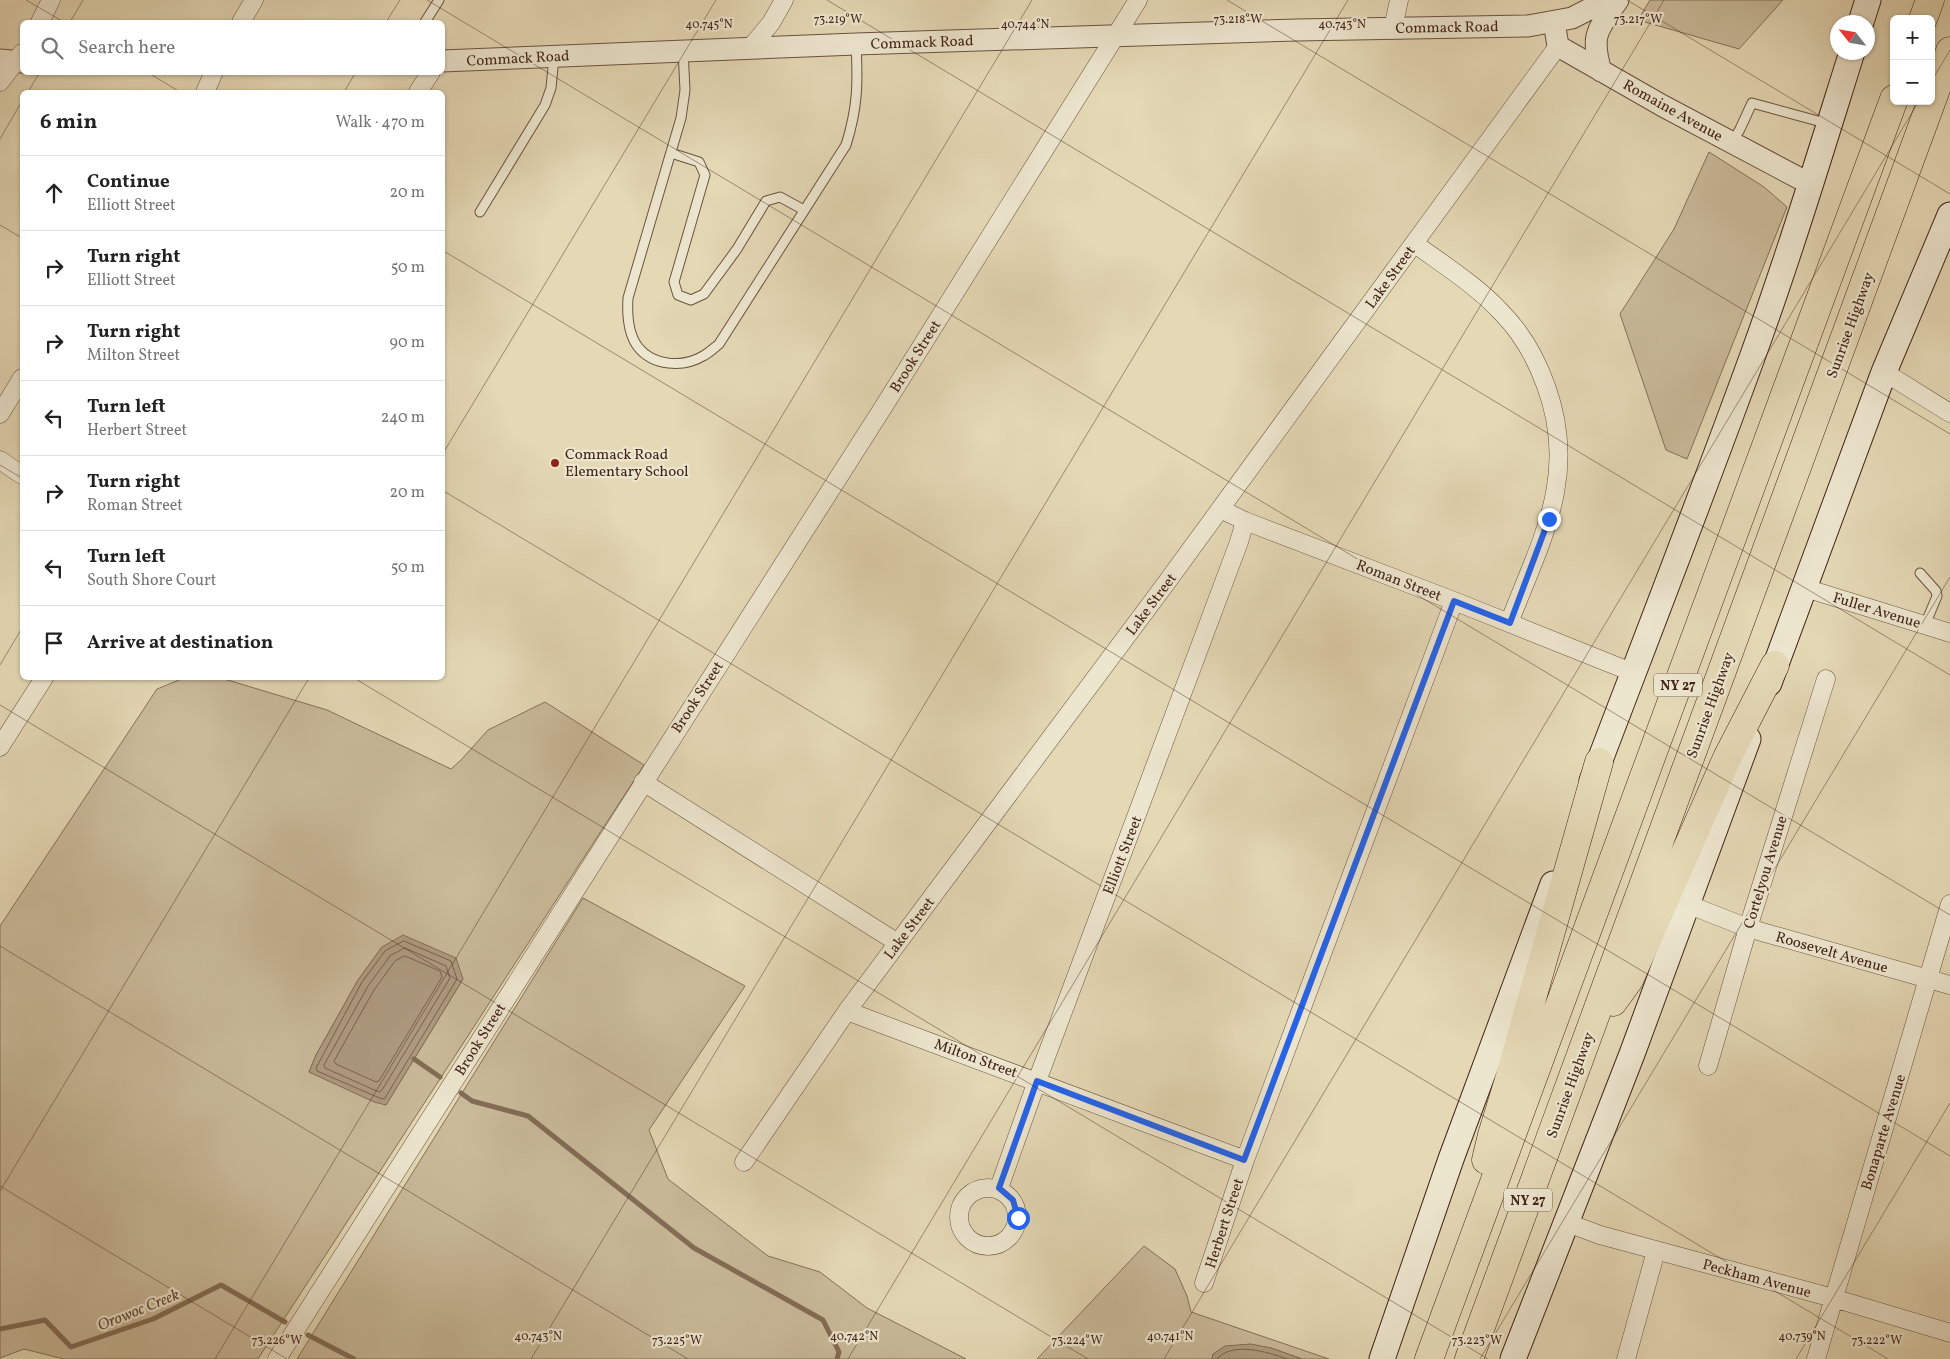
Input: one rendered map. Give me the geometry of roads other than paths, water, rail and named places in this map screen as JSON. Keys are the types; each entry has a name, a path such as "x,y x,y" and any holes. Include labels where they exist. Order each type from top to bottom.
{"highway":[{"path":"1924,15 1930,0"},
{"name":"Sunrise Highway","path":"1469,1359 1950,51"},
{"name":"NY 27","path":"1429,1359 1891,105"},
{"path":"1586,1040 1629,980 1727,758 1775,665"},
{"path":"1462,1271 1492,1135 1525,1027 1599,762"}],"main road":[{"path":"1863,15 1868,0"},
{"path":"1382,1359 1486,1063 1599,762 1672,575 1752,356 1849,60"},
{"path":"1514,1359 1626,1070 1884,372 1950,215"}],"street":[{"path":"41,20 51,0"},
{"path":"242,20 254,0"},
{"path":"751,47 771,23 784,0"},
{"name":"Brook Street","path":"277,1359 884,406 1138,0"},
{"path":"1394,28 1398,0"},
{"name":"Commack Road","path":"445,62 751,47 1394,28 1528,26 1580,15 1607,0"},
{"path":"1601,71 1595,49 1597,31 1618,0"},
{"path":"1554,22 1558,46"},
{"name":"Romaine Avenue","path":"1558,46 1810,184"},
{"name":"Lake Street","path":"744,1162 847,1011 1220,509 1558,46"},
{"path":"0,82 15,59"},
{"path":"206,90 213,75"},
{"path":"419,90 429,75"},
{"path":"1415,244 1488,300 1514,326 1525,341 1542,374 1554,413 1560,449 1558,484 1549,519 1510,623"},
{"path":"1884,372 1950,413"},
{"path":"0,414 20,381"},
{"path":"0,460 20,474"},
{"name":"Roman Street","path":"1220,509 1245,521 1454,601 1634,673"},
{"name":"Elliott Street","path":"999,1188 1037,1081 1239,542 1245,521"},
{"name":"Fuller Avenue","path":"1805,588 1950,633"},
{"name":"Herbert Street","path":"1204,1283 1244,1160 1454,601"},
{"name":"Cortelyou Avenue","path":"1708,1066 1748,928 1826,679"},
{"path":"0,747 43,680"},
{"path":"643,782 898,943"},
{"name":"Roosevelt Avenue","path":"1687,904 1748,928 1950,986"},
{"name":"Bonaparte Avenue","path":"1816,1359 1950,904"},
{"name":"Milton Street","path":"847,1011 1244,1160"},
{"name":"Peckham Avenue","path":"1566,1222 1600,1235 1833,1298 1950,1333"},
{"path":"1626,1359 1656,1251"}],"lane":[{"path":"426,20 439,0"},
{"path":"683,50 685,90 681,118 628,298 627,314 631,332 638,347 651,358 667,364 684,364 702,357 719,344 846,145 854,120 858,96 856,44"},
{"path":"480,212 546,105 551,88 554,56"},
{"path":"1732,142 1742,126 1752,103 1829,124"},
{"path":"671,153 700,162 705,175 674,282 678,295 691,300 704,294 737,250 766,201 780,197 804,210"},
{"path":"1920,573 1936,591 1937,596 1925,625"}],"water":[{"path":"403,935 456,958 463,979 386,1105 374,1102 309,1072 316,1055 358,980 382,947"},
{"path":"1251,1344 1271,1348 1302,1359 1212,1359 1213,1354 1225,1346"}],"waterway":[{"path":"414,1059 440,1077"},
{"path":"461,1093 472,1101 528,1116 694,1248 823,1320 839,1352 837,1359"},
{"name":"Orowoc Creek","path":"0,1329 45,1320 71,1347 153,1319 221,1285 285,1322"},
{"name":"Orowoc Creek","path":"308,1335 354,1359"}],"place":[{"name":"Commack Road Elementary School","path":"555,463"}]}
